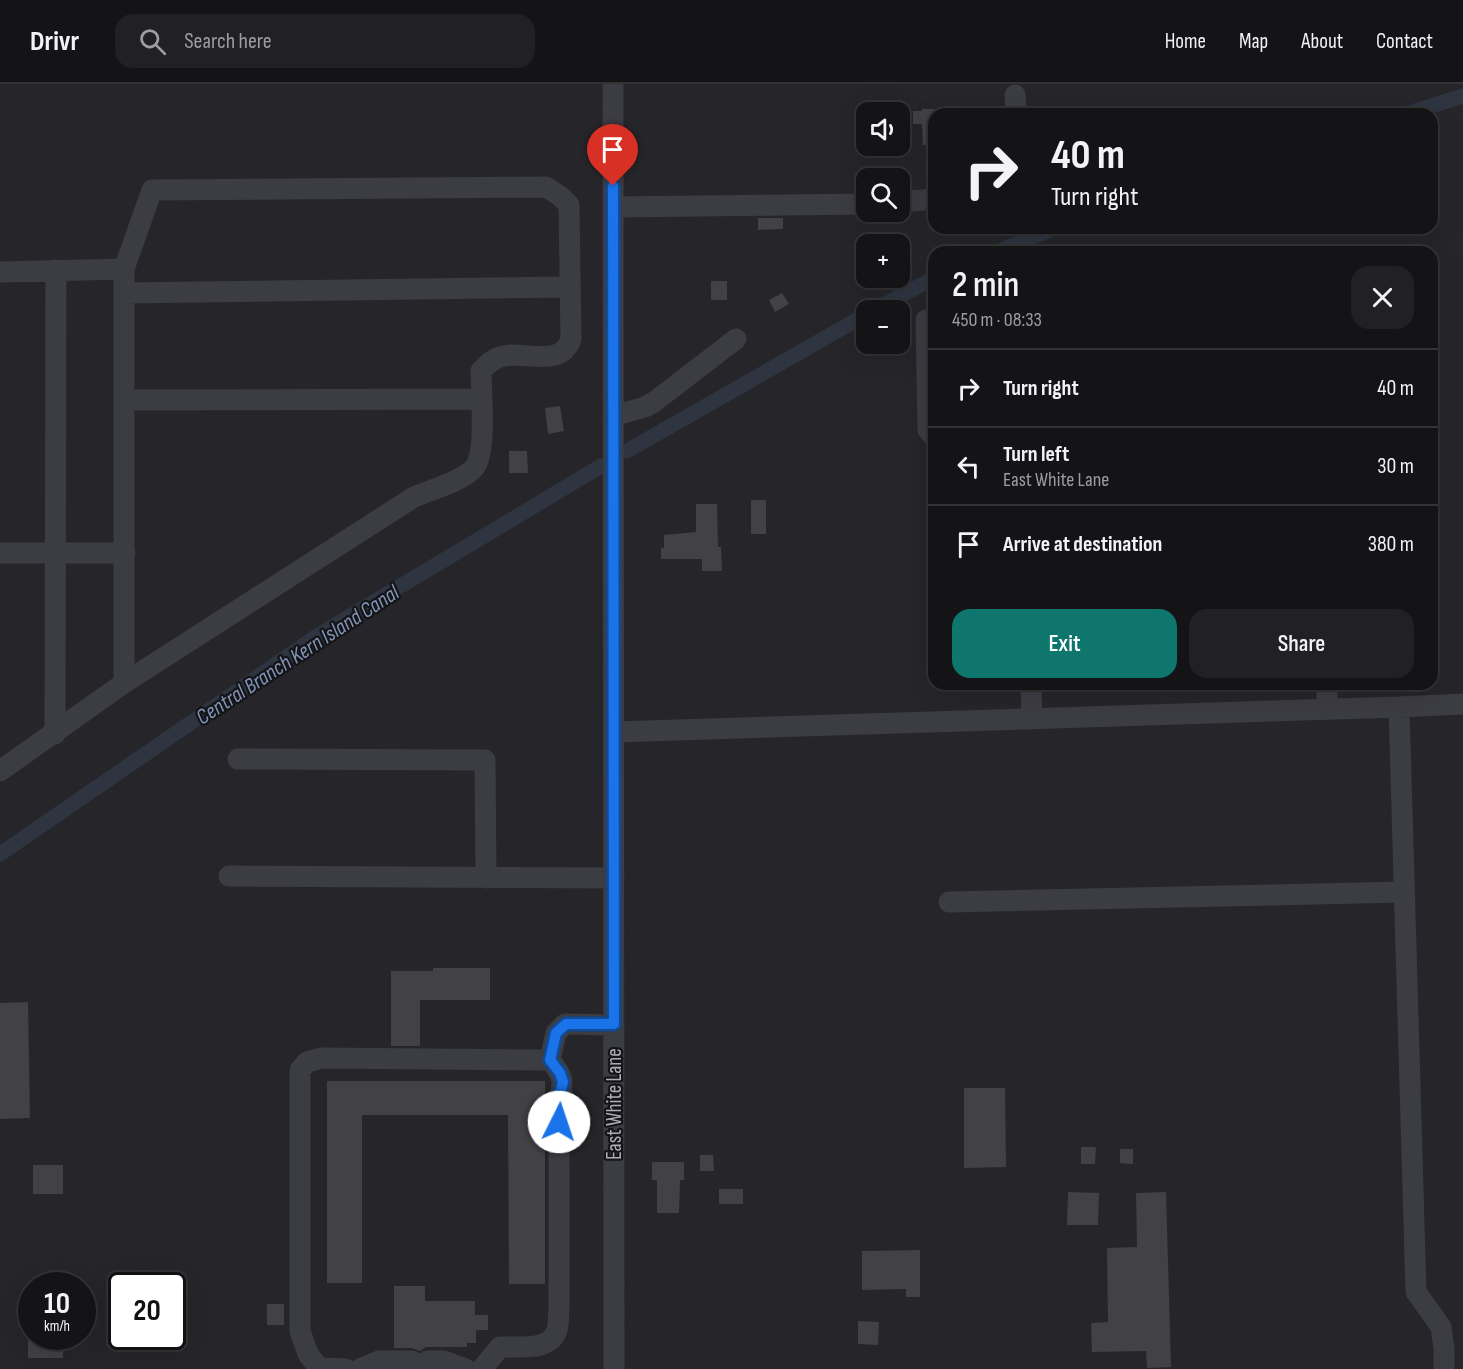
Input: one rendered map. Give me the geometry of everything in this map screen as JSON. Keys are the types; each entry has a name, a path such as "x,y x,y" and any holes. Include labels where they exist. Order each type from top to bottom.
{"street":[{"name":"East White Lane","path":"613,84 614,1369"},
{"path":"0,771 124,683 414,497 463,476 474,468 482,453 481,371 491,361 502,356 558,356 567,349 571,339 569,205 560,196 546,187 152,190 124,269 124,683"},
{"path":"910,201 928,200"},
{"path":"613,207 856,204"},
{"path":"0,272 124,269"},
{"path":"55,734 56,270"},
{"path":"124,293 570,286"},
{"path":"926,320 928,430"},
{"path":"613,416 645,407 654,402 736,339"},
{"path":"124,400 482,399"},
{"path":"0,553 125,553"},
{"path":"1031,690 1032,718"},
{"path":"1327,690 1327,709"},
{"path":"614,732 1463,704"},
{"path":"1399,706 1416,1292 1441,1326 1444,1369"},
{"path":"238,759 485,760 486,878"},
{"path":"229,876 614,878"},
{"path":"950,902 1404,892"},
{"path":"550,1060 556,1033 566,1024 614,1024"},
{"path":"346,1369 319,1368 308,1354 300,1331 300,1070 307,1062 322,1058 550,1060"},
{"path":"482,1369 500,1347 543,1346 552,1340 557,1329 559,1310 559,1098 563,1082 560,1073 550,1060"},
{"path":"360,1369 379,1361 444,1361 466,1369"}],"shaded area":[{"path":"0,84 1463,84 1463,1369 0,1369"}],"building":[{"path":"922,109 928,109 928,145 923,145 922,124 913,124 913,111 922,111"},
{"path":"758,218 783,218 783,229 758,230"},
{"path":"711,281 727,281 727,300 711,300"},
{"path":"782,293 789,304 775,312 769,300"},
{"path":"560,406 564,431 548,434 545,408"},
{"path":"509,451 527,451 528,473 509,473"},
{"path":"751,500 766,500 766,534 751,534"},
{"path":"696,504 717,504 718,547 721,547 722,571 702,571 702,559 661,559 664,535 696,532"},
{"path":"433,968 490,968 490,1000 420,1000 420,1046 391,1046 391,971 433,971"},
{"path":"28,1002 30,1118 0,1119 0,1003"},
{"path":"327,1081 545,1081 545,1284 509,1284 508,1115 362,1115 362,1283 327,1283"},
{"path":"964,1088 1005,1088 1006,1167 964,1168"},
{"path":"1081,1147 1096,1147 1095,1164 1081,1164"},
{"path":"1120,1149 1133,1149 1133,1164 1120,1163"},
{"path":"700,1155 713,1155 714,1171 700,1171"},
{"path":"652,1162 684,1162 684,1180 680,1180 679,1213 657,1213 657,1180 652,1180"},
{"path":"33,1165 63,1165 63,1194 33,1194"},
{"path":"719,1189 743,1189 743,1204 719,1204"},
{"path":"1068,1192 1099,1193 1098,1225 1067,1225"},
{"path":"1166,1192 1171,1367 1147,1368 1146,1351 1092,1352 1091,1323 1108,1322 1107,1248 1137,1247 1136,1193"},
{"path":"920,1250 920,1297 906,1297 906,1289 862,1290 862,1251"},
{"path":"394,1286 425,1286 425,1301 475,1301 475,1315 488,1315 488,1330 476,1330 476,1343 467,1343 467,1347 426,1347 420,1351 412,1348 394,1348"},
{"path":"267,1304 284,1304 284,1325 267,1325"},
{"path":"858,1321 879,1322 878,1345 858,1344"},
{"path":"28,1350 63,1350 63,1358 28,1358"}],"waterway":[{"name":"Central Branch Kern Island Canal","path":"1425,108 1463,96"},
{"name":"Central Branch Kern Island Canal","path":"1011,246 1040,234"},
{"name":"Central Branch Kern Island Canal","path":"893,300 928,281"},
{"name":"Central Branch Kern Island Canal","path":"627,451 856,320"},
{"name":"Central Branch Kern Island Canal","path":"0,854 317,636 601,466"}],"route":[{"path":"559,1122 559,1098 563,1082 560,1073 550,1060 556,1033 566,1024 614,1024 613,186"}]}
